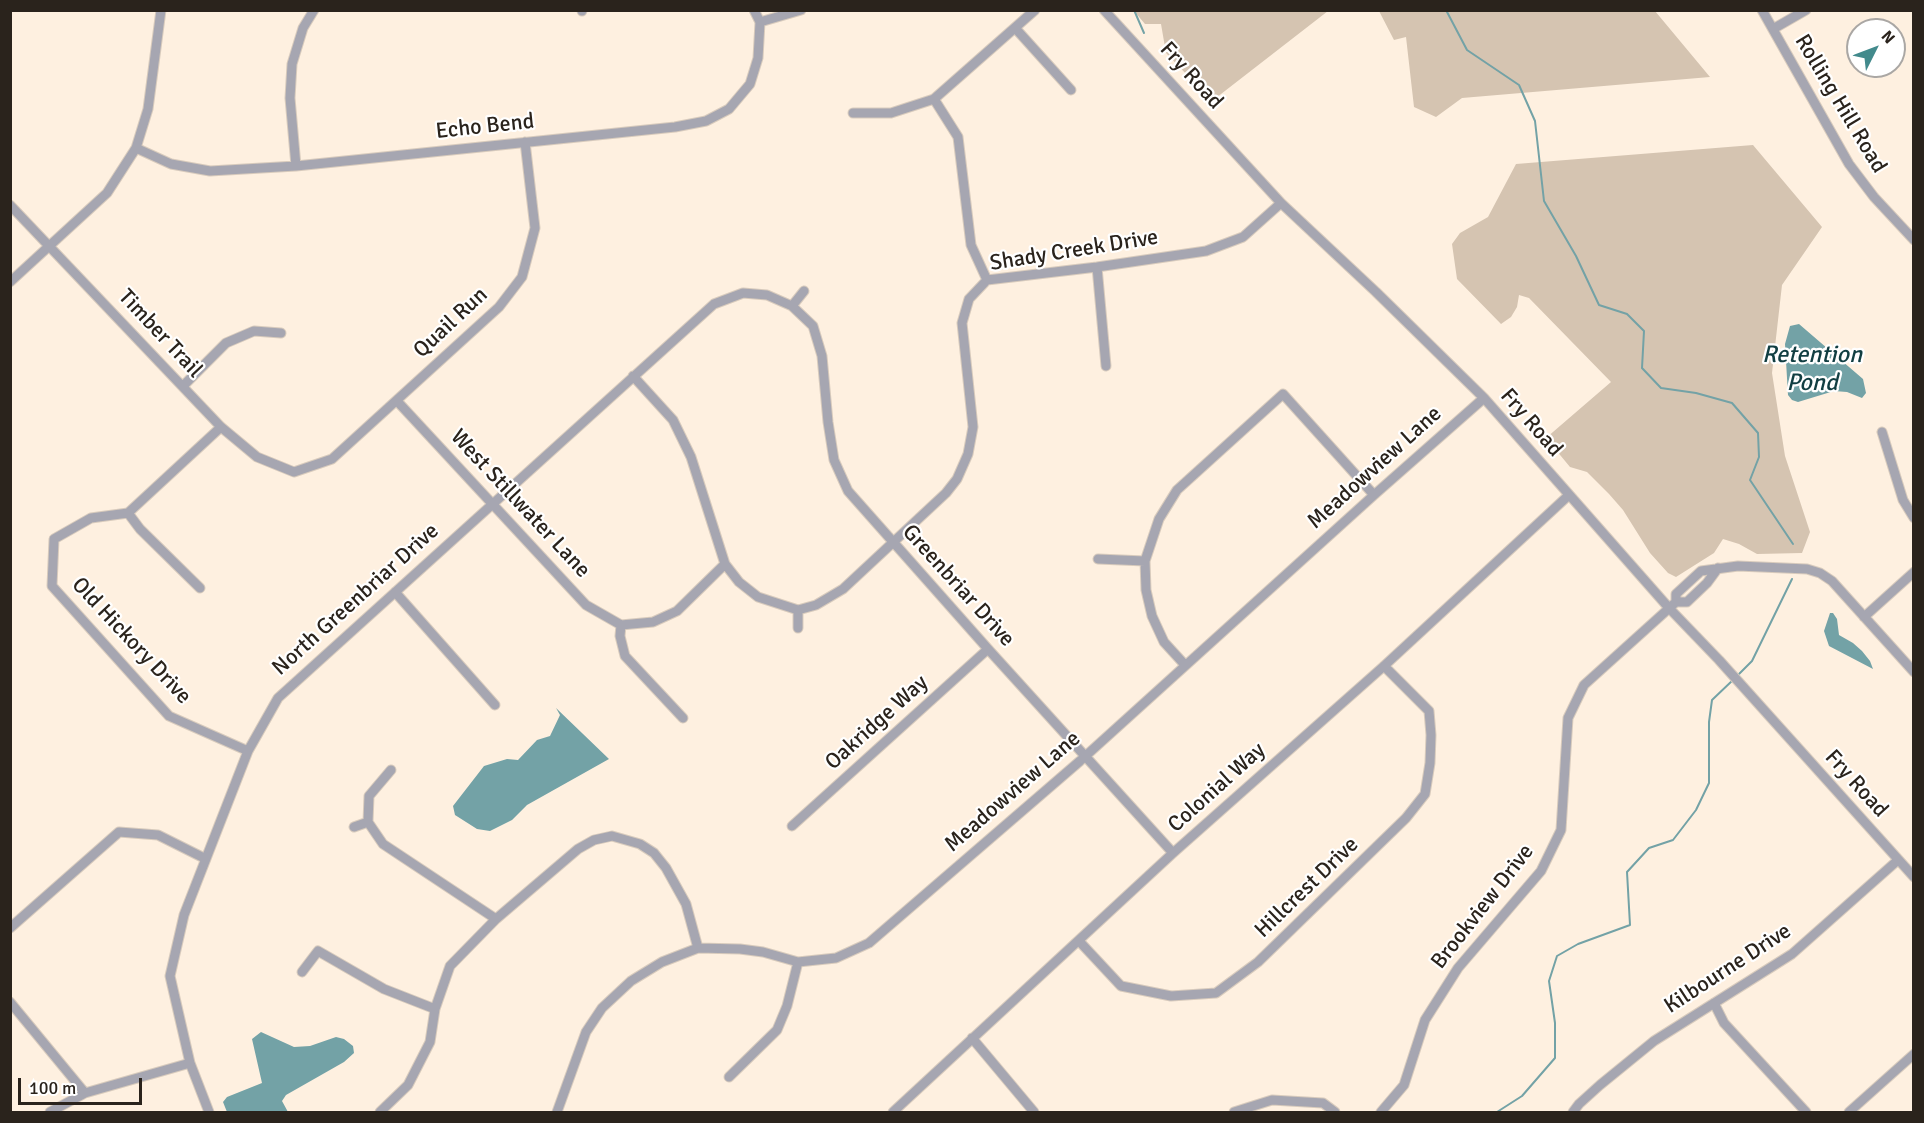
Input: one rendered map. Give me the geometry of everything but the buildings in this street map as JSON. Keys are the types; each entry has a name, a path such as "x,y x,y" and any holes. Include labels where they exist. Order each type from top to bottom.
{"street":[{"path":"10,282 107,193 136,148 148,109 161,10"},
{"path":"296,166 290,98 292,64 303,28 314,10"},
{"path":"754,10 760,21 801,10"},
{"path":"853,113 891,113 934,99 1035,10"},
{"name":"Fry Road","path":"1104,10 1281,203 1484,398 1569,495 1673,605 1719,660 1914,877"},
{"name":"Rolling Hill Road","path":"1762,10 1849,164 1874,197 1914,240"},
{"path":"1773,28 1806,10"},
{"name":"Echo Bend","path":"136,148 171,164 210,171 296,166 675,128 706,121 729,109 750,84 758,58 760,21"},
{"path":"1016,29 1071,90"},
{"path":"934,99 958,137 971,245 987,280"},
{"name":"Quail Run","path":"294,472 332,459 499,307 522,277 535,228 525,142"},
{"name":"Shady Creek Drive","path":"798,610 816,605 843,589 946,493 957,479 968,454 973,427 962,323 969,299 987,280 1206,251 1243,237 1281,203"},
{"name":"Timber Trail","path":"10,205 221,427 257,457 294,472"},
{"path":"1097,267 1106,366"},
{"path":"792,306 804,291"},
{"name":"North Greenbriar Drive","path":"209,1113 190,1063 170,976 184,915 248,751 278,698 714,304 743,293 767,295 792,306"},
{"name":"Greenbriar Drive","path":"792,306 813,326 822,356 834,460 848,491 1173,853"},
{"path":"183,386 226,342 254,331 280,333"},
{"path":"633,376 673,420 682,438 691,457 725,564 739,582 758,597 798,610 798,628"},
{"path":"1185,665 1164,642 1152,616 1146,590 1145,561 1159,519 1177,490 1283,394 1374,495"},
{"name":"Meadowview Lane","path":"556,1113 585,1032 602,1008 632,981 662,962 698,948 763,952 798,962 836,958 869,943 1085,756 1484,398"},
{"name":"West Stillwater Lane","path":"397,401 586,605 621,625"},
{"path":"200,588 140,529 128,513 221,427"},
{"path":"1882,432 1903,500 1914,518"},
{"name":"Colonial Way","path":"893,1113 1173,853 1384,666 1569,495"},
{"name":"Old Hickory Drive","path":"128,513 91,519 54,539 52,586 169,716 248,751"},
{"path":"1098,559 1145,561"},
{"path":"683,718 625,656 620,636 621,625 653,622 677,611 725,564"},
{"name":"Brookview Drive","path":"1381,1113 1404,1085 1425,1020 1458,968 1541,871 1562,830 1568,718 1584,685 1673,605 1687,602 1707,583 1718,568 1738,566 1807,569 1820,573 1832,581 1864,617"},
{"path":"1914,572 1864,617 1914,672"},
{"path":"395,592 495,705"},
{"name":"Oakridge Way","path":"792,826 988,649"},
{"name":"Hillcrest Drive","path":"1079,941 1120,986 1171,996 1216,993 1258,962 1406,818 1425,794 1430,754 1429,711 1384,666"},
{"path":"391,770 369,796 368,822 383,844 496,919"},
{"path":"354,827 368,822"},
{"path":"10,928 119,832 158,835 206,859"},
{"path":"380,1113 408,1085 430,1042 435,1009 450,966 496,919 578,849 594,840 612,837 640,844 654,853 666,868 686,904 698,948"},
{"name":"Kilbourne Drive","path":"1574,1110 1654,1041 1792,954 1898,860"},
{"path":"302,972 318,951 384,989 435,1009"},
{"path":"729,1077 777,1030 788,1006 798,962"},
{"path":"10,1002 85,1093"},
{"path":"1714,1004 1724,1023 1806,1113"},
{"path":"972,1038 1034,1113"},
{"path":"1849,1113 1914,1054"},
{"path":"50,1113 85,1093 190,1063"},
{"path":"1234,1113 1272,1100 1323,1103 1335,1113"}],"shaded area":[{"path":"1134,11 1328,11 1212,101 1166,53 1161,24 1145,24"},
{"path":"1379,11 1655,11 1710,77 1462,98 1436,117 1414,107 1406,37 1394,40"},
{"path":"1753,145 1822,227 1782,285 1772,373 1785,456 1810,532 1802,553 1757,554 1739,544 1723,539 1714,553 1676,577 1668,573 1650,553 1623,510 1609,494 1587,472 1570,467 1546,438 1611,382 1529,298 1519,295 1517,307 1511,317 1501,324 1457,279 1452,244 1460,233 1488,217 1516,164"}],"water":[{"name":"Retention Pond","path":"1799,324 1863,379 1866,393 1862,398 1847,392 1834,391 1798,402 1792,400 1788,395 1785,344 1790,326"},
{"path":"1830,613 1833,613 1837,619 1839,635 1862,651 1873,669 1829,646 1824,631"},
{"path":"556,708 609,759 527,805 512,820 490,831 477,829 455,815 453,806 484,766 507,759 518,760 537,740 550,736 560,715"},
{"path":"261,1032 294,1047 310,1046 336,1037 344,1039 353,1046 354,1053 344,1062 286,1095 282,1101 288,1112 227,1112 223,1102 227,1097 262,1083 252,1039"}],"waterway":[{"path":"1134,10 1144,33"},
{"path":"1446,10 1467,50 1519,85 1535,121 1544,201 1576,256 1599,305 1627,314 1644,331 1642,368 1661,388 1696,393 1732,403 1758,433 1759,457 1750,480 1793,544"},
{"path":"1738,675 1752,661 1792,579"},
{"path":"1497,1112 1522,1096 1555,1058 1555,1023 1549,981 1557,956 1578,944 1630,925 1627,872 1649,848 1673,840 1696,810 1709,783 1709,722 1712,700 1734,679"}]}
